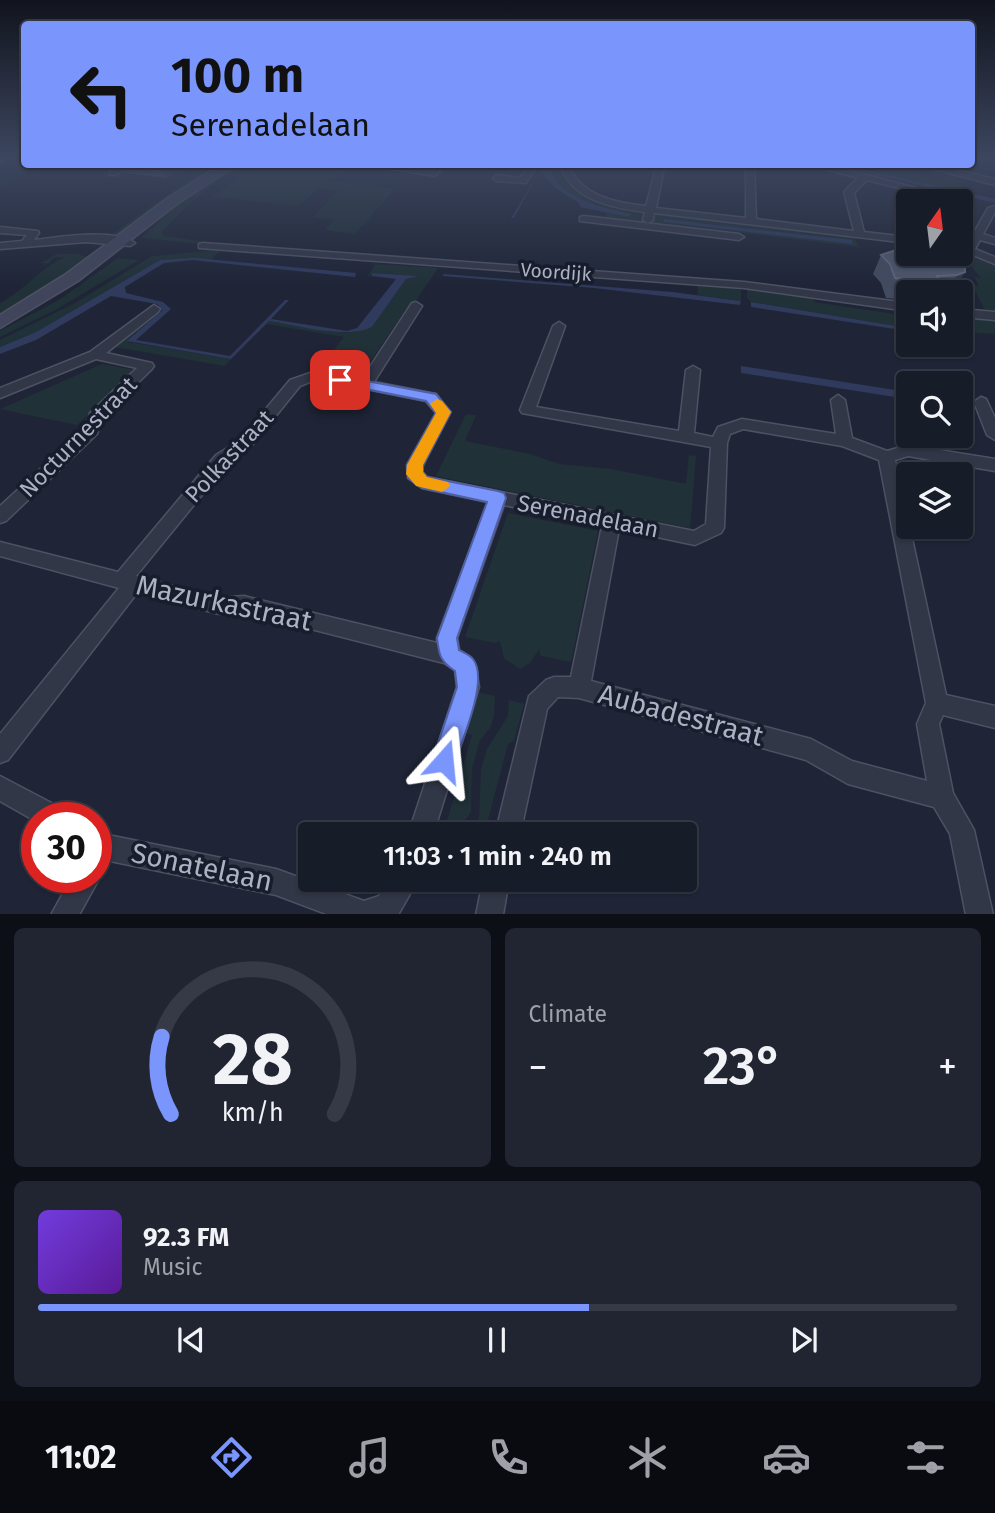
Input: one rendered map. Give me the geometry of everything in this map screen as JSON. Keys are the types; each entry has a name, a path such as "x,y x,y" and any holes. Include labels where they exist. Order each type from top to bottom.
{"main road":[{"path":"0,324 57,289 160,217 175,201"}],"street":[{"path":"605,201 650,211 896,239"},
{"path":"647,226 652,201"},
{"path":"751,201 751,222"},
{"path":"851,201 860,235"},
{"path":"973,240 991,210 995,209"},
{"path":"584,219 739,237"},
{"path":"0,230 122,243"},
{"path":"25,244 34,233"},
{"path":"977,236 995,240"},
{"path":"0,246 80,238"},
{"name":"Voordijk","path":"203,246 696,281 896,306"},
{"path":"973,251 995,261"},
{"path":"365,385 416,306"},
{"path":"0,394 95,355 154,309"},
{"path":"973,314 995,316"},
{"path":"559,326 527,410 719,443 723,431 742,424 845,441 886,457 908,450 995,465"},
{"name":"Nocturnestraat","path":"0,516 92,430 95,416 147,366 95,355"},
{"path":"686,437 693,370"},
{"name":"Serenadelaan","path":"316,375 431,397 443,412 415,465 414,474 422,482 695,538 715,528 719,443"},
{"name":"Polkastraat","path":"0,752 222,459 244,445 295,383 316,375"},
{"path":"838,400 845,441"},
{"path":"981,402 995,435"},
{"path":"886,457 937,703 928,724 942,797 962,830 980,914"},
{"path":"424,822 468,687 465,665 449,655 447,638 498,498"},
{"name":"Aubadestraat","path":"612,521 579,688 811,750 848,772 942,797"},
{"name":"Mazurkastraat","path":"0,549 219,606 244,604 449,655"},
{"path":"510,822 537,704 554,687 579,688"},
{"path":"937,703 995,717"},
{"path":"0,788 25,802"},
{"name":"Sonatelaan","path":"112,852 276,882 298,890"},
{"name":"Sonatelaan","path":"304,892 364,914 388,906 397,892"},
{"path":"489,914 494,892"},
{"path":"65,914 77,893"}],"shaded area":[{"path":"159,201 172,201 125,232 109,236"},
{"path":"182,201 194,201 162,232 164,236 199,241 202,244 141,238"},
{"path":"247,201 305,201 299,206"},
{"path":"328,201 385,201 355,234 325,230 334,220 313,217"},
{"path":"586,201 599,201 642,213 645,221 628,223 605,218 607,212 630,217 631,215"},
{"path":"656,214 853,236 859,247 661,226 652,223","holes":["665,219 852,240 853,243 664,222"]},
{"path":"220,250 212,259 160,260 36,332 0,347 0,340 75,303 152,256"},
{"path":"973,253 995,265 995,312 985,310 973,287 979,286 975,277 981,278 971,266"},
{"path":"57,254 77,254 94,258 0,318 0,303 65,257 53,258 50,262 24,279 47,263 40,263"},
{"path":"118,258 139,260 57,309 0,337 0,331 59,300"},
{"path":"375,264 438,268 359,378 325,372 322,365 344,337 266,324 269,321 346,333 372,327 406,279 419,276 374,273 367,278"},
{"path":"697,284 738,288 741,290 741,301 698,295"},
{"path":"747,290 813,297 814,302 896,314 896,326 751,302 747,298"},
{"path":"152,303 164,310 128,342 231,359 225,366 115,347 158,310"},
{"path":"973,319 995,321 995,334 973,333"},
{"path":"102,364 135,370 77,425 0,409"},
{"path":"466,414 476,415 465,441 530,454 559,464 611,469 686,484 689,455 696,456 690,528 436,476"},
{"path":"508,513 598,531 571,662 541,656 539,649 530,663 520,669 504,658 500,641 495,643 465,637"},
{"path":"477,692 495,696 494,716 490,728 480,740 472,768 471,812 464,822 447,822 472,735 466,733"},
{"path":"509,700 524,704 514,741 508,744 487,822 476,822 479,818 481,769 487,749 508,716"}],"water":[{"path":"522,201 523,201 514,218 511,218"},
{"path":"575,201 586,201 631,214 630,217 580,207"},
{"path":"664,219 852,240 853,244 664,222"},
{"path":"196,258 356,273 355,277 192,260 164,263 125,287 126,293 163,302 171,309 136,340 230,356 285,300 289,300 271,319 347,331 357,328 396,279 372,276 372,273 419,276 406,279 372,327 361,331 335,332 269,321 231,359 127,341 163,310 157,304 111,296 36,340 0,354 0,347 36,332 160,260"},
{"path":"444,274 672,292 741,301 740,305 594,288 442,276"},
{"path":"751,302 896,326 896,329 751,307"},
{"path":"741,366 896,390 896,397 741,373"}],"building":[{"path":"896,250 896,266 965,266 965,272 937,276 939,280 895,278 890,264 881,255"}],"slow traffic":[{"path":"437,404 443,412 415,465 414,474 422,482 442,486"}],"route":[{"path":"340,380 431,397 443,412 415,465 414,474 422,482 498,498 447,638 449,655 465,665 468,687 444,761"}]}
